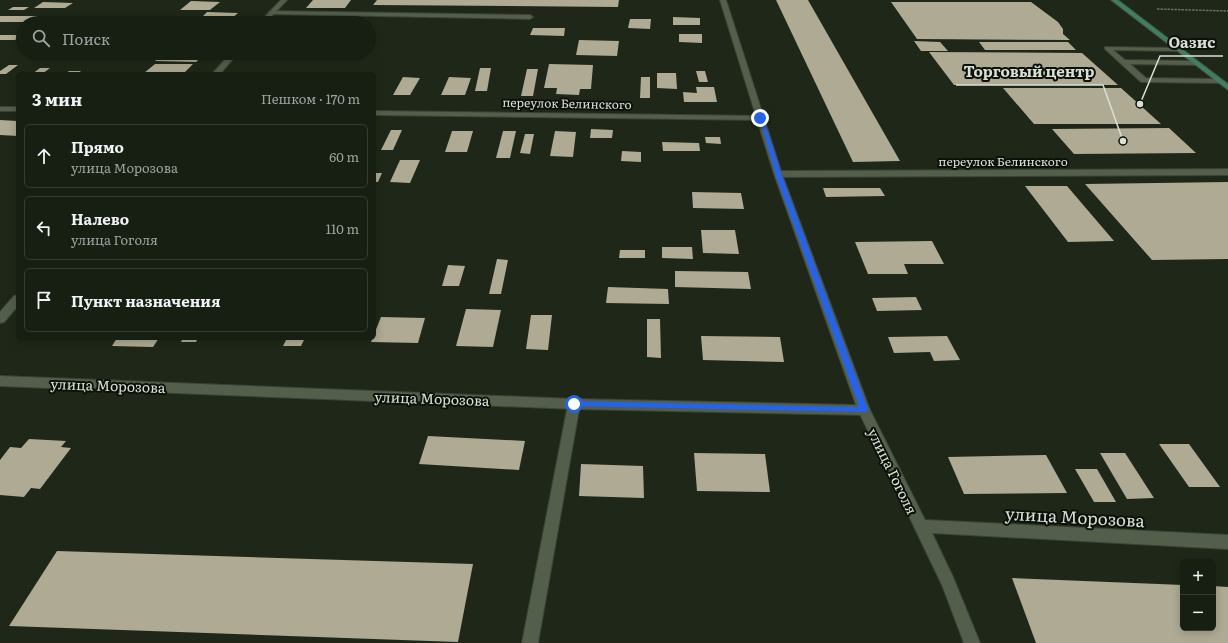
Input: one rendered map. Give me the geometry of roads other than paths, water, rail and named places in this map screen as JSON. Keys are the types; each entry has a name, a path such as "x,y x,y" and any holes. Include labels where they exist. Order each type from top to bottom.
{"main road":[{"path":"1114,0 1228,88"}],"street":[{"path":"268,16 284,0"},
{"name":"улица Гоголя","path":"723,0 778,174 864,410 948,582 972,643"},
{"path":"271,13 530,17"},
{"path":"1176,48 1107,48 1144,80 1218,81"},
{"path":"218,72 229,60"},
{"path":"1123,62 1195,63"},
{"path":"0,109 16,109"},
{"name":"переулок Белинского","path":"376,113 760,118"},
{"name":"переулок Белинского","path":"778,174 1228,172"},
{"path":"0,319 16,300"},
{"name":"улица Морозова","path":"0,381 574,404 864,410"},
{"path":"530,643 574,404"},
{"name":"улица Морозова","path":"920,526 1228,542"}],"place":[{"name":"Оазис","path":"1140,104"},
{"name":"Торговый центр","path":"1123,141"}]}
